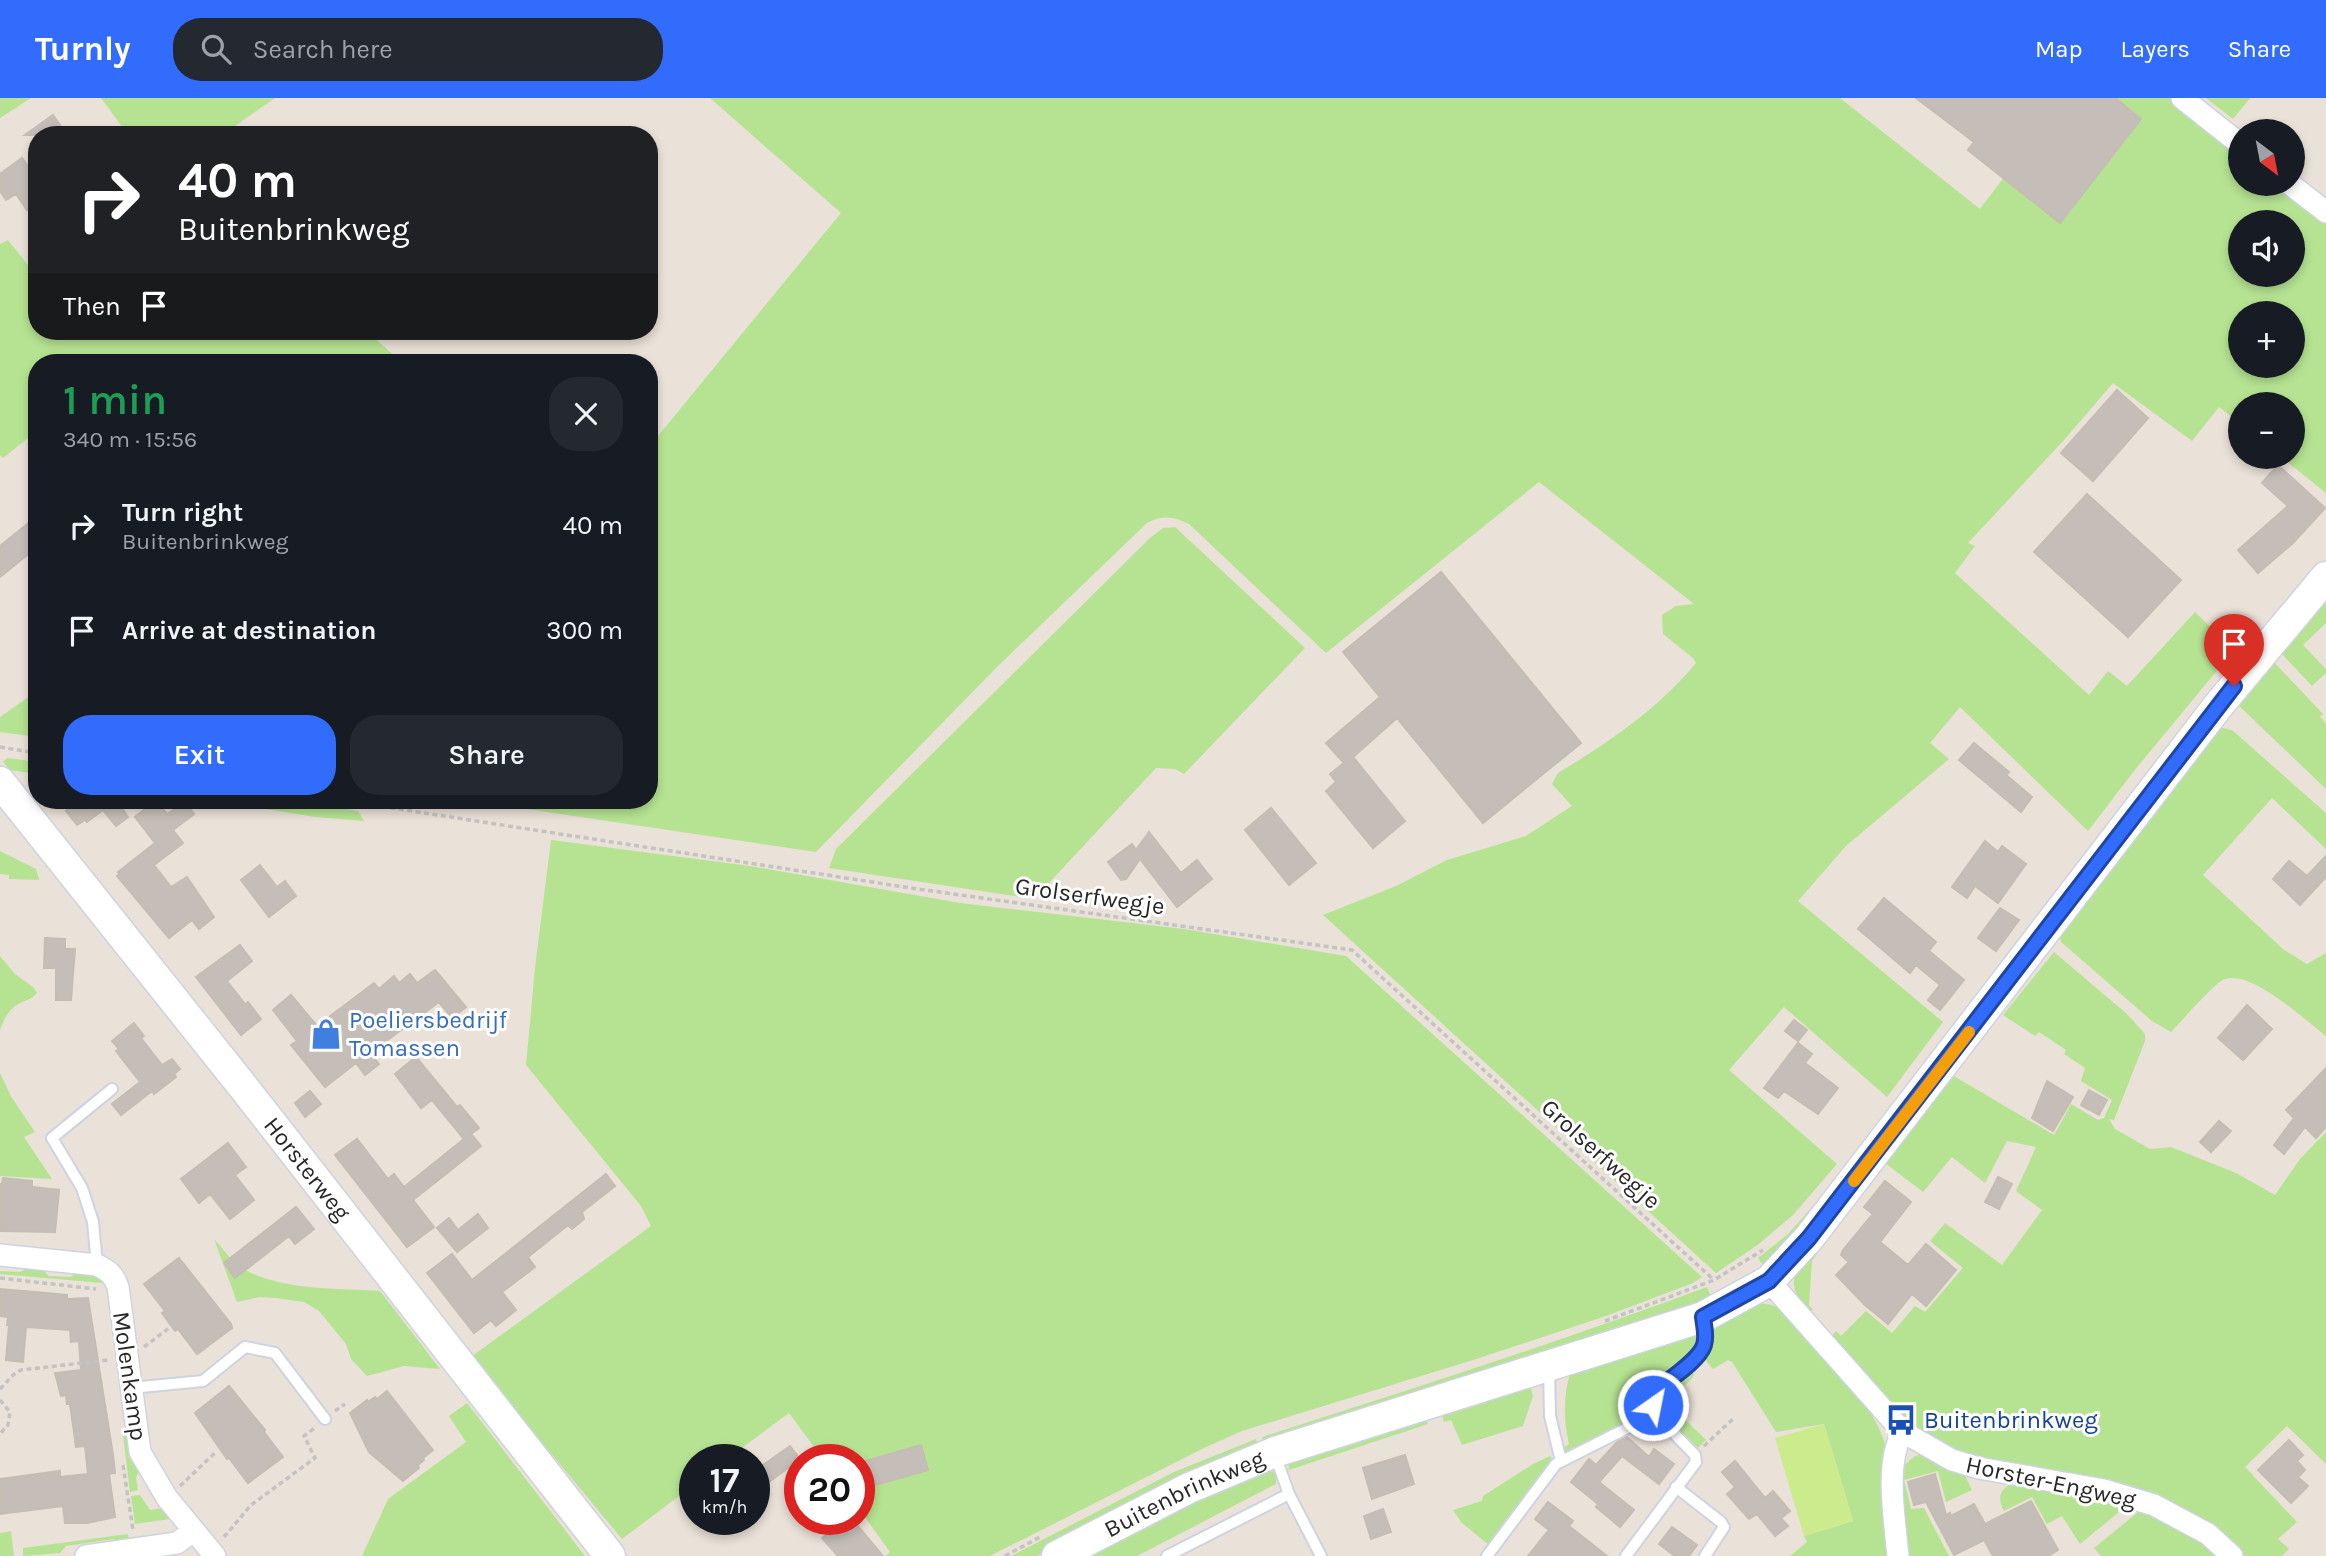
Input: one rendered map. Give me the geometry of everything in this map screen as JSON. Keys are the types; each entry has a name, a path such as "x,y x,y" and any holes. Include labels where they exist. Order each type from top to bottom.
{"main road":[{"name":"Buitenbrinkweg","path":"1057,1556 1189,1488 1275,1452 1703,1317 1769,1281 1809,1238 2218,706 2326,577"},
{"name":"Horsterweg","path":"0,782 248,1093 610,1556"}],"street":[{"path":"2182,98 2228,134"},
{"path":"2305,196 2326,212"},
{"path":"0,1255 97,1265"},
{"name":"Molenkamp","path":"97,1265 109,1271 118,1287 140,1452 167,1499 214,1554"},
{"name":"Horster-Engweg","path":"1769,1281 1903,1433 1952,1460 1979,1468 2104,1490 2154,1505 2208,1534 2232,1556"},
{"path":"1898,1556 1894,1474 1895,1450 1903,1433"},
{"path":"86,1556 177,1543 193,1531"}],"lane":[{"path":"97,1265 93,1222 82,1188 52,1138 112,1089"},
{"path":"1626,1556 1696,1462 1695,1455 1655,1414 1652,1398 1655,1391 1695,1358 1703,1348 1703,1317"},
{"path":"131,1388 203,1381 246,1347 275,1353 325,1419"},
{"path":"1549,1364 1550,1416 1561,1461"},
{"path":"1487,1556 1556,1464 1655,1414"},
{"name":"Buitenbrinkweg","path":"1275,1452 1289,1494 1321,1556"},
{"path":"1676,1487 1724,1527 1705,1556"},
{"path":"1167,1556 1289,1494"}],"path":[{"path":"0,747 28,752"},
{"name":"Grolserfwegje","path":"398,809 911,888 1352,950 1714,1280"},
{"path":"0,1278 94,1287 101,1295"},
{"path":"0,1389 21,1370 128,1357 169,1328"},
{"path":"0,1400 10,1412 8,1425 0,1434"},
{"path":"214,1554 251,1505 315,1458 304,1436 345,1404"},
{"path":"1695,1455 1735,1418"},
{"path":"167,1499 217,1451"},
{"path":"122,1455 136,1549"}],"green space":[{"path":"0,98 31,98 0,118"},
{"path":"101,98 275,98 235,126 121,126"},
{"path":"710,98 1840,98 1980,209 2014,164 2114,98 2173,98 2228,142 2228,196 2298,196 2326,218 2326,493 2296,469 2305,469 2305,392 2228,392 2228,414 2219,407 2192,441 2113,383 1968,543 1975,546 1955,573 2089,695 2108,671 2127,686 2195,612 2234,650 2088,831 1960,707 1930,743 1949,759 1846,846 1798,901 1943,1022 1887,1097 1784,1007 1729,1070 1837,1164 1793,1215 1759,1244 1716,1273 1323,915 1396,886 1447,860 1526,836 1572,806 1552,784 1558,773 1632,724 1666,695 1696,663 1663,634 1662,615 1676,606 1694,604 1539,482 1326,653 1189,524 1168,518 1147,523 997,667 816,852 526,809 658,809 658,436 841,213"},
{"path":"2206,98 2250,98 2233,119"},
{"path":"8,240 28,265 28,340 377,340 392,354 28,354 28,438 3,458 0,455 0,244"},
{"path":"1175,527 1305,648 1184,774 1175,769 1156,768 1034,899 829,868 836,849 1150,538 1163,528"},
{"path":"2320,595 2326,601 2326,623 2303,645 2326,669 2326,673 2312,686 2281,653"},
{"path":"2272,660 2323,714 2320,717 2326,723 2326,789 2236,703"},
{"path":"28,697 28,736 0,732 0,717"},
{"path":"2214,726 2232,730 2326,813 2326,849 2272,798 2203,875 2283,949 2307,964 2326,953 2326,1036 2278,998 2236,978 2220,982 2171,1032 2152,1021 2061,942 2059,928"},
{"path":"8,758 28,761 28,773 9,770 3,761"},
{"path":"265,809 345,809 358,811 364,821"},
{"path":"551,840 750,866 960,903 1184,929 1346,956 1702,1277 1693,1283 1606,1316 1242,1431 990,1556 885,1556 890,1552 875,1531 875,1444 812,1444 789,1413 747,1444 679,1444 679,1496 622,1539 471,1357 651,1226 641,1206 526,1065"},
{"path":"0,851 36,869 39,880 9,879 9,875 0,874"},
{"path":"2054,952 2127,1014 2145,1034 2145,1041 2114,1120 2109,1119 2115,1129 2150,1149 2171,1147 2236,1173 2275,1195 2300,1159 2326,1132 2326,1464 2287,1426 2245,1467 2297,1522 2278,1539 2289,1549 2282,1556 2244,1556 2204,1525 1956,1452 1908,1425 1828,1340 1836,1331 1841,1336 1866,1311 1892,1333 1915,1306 1925,1312 1963,1268 1930,1241 1945,1223 2002,1265 2042,1210 2016,1191 2036,1147 2007,1141 1985,1183 1952,1157 1923,1192 1885,1163 1952,1075 2054,1135 2071,1104 2098,1120 2104,1118 2112,1100 2081,1081 2085,1068 2064,1054 2066,1050 2039,1032 2035,1036 2003,1015"},
{"path":"0,956 15,974 37,993 11,1010 0,1030"},
{"path":"0,1073 12,1098 35,1132 24,1137 52,1179 0,1176"},
{"path":"1830,1187 1766,1270 1758,1258 1788,1234"},
{"path":"214,1239 236,1264 261,1277 311,1287 380,1291 440,1369 404,1366 367,1376 351,1359 346,1344 319,1311 304,1302 259,1297 237,1302"},
{"path":"1815,1244 1821,1248 1812,1261 1809,1305 1813,1310 1807,1313 1796,1300 1798,1297 1794,1282 1798,1269"},
{"path":"27,1268 41,1268 49,1276 71,1277 76,1272 99,1276 102,1283 0,1274 0,1271 20,1272"},
{"path":"1707,1287 1712,1300 1265,1447 1262,1437 1541,1346"},
{"path":"1758,1303 1784,1310 1854,1389 1876,1423 1883,1438 1888,1464 1893,1556 1790,1556 1807,1542 1804,1536 1853,1521 1824,1424 1776,1432 1732,1362 1728,1360 1713,1369 1703,1357 1711,1346 1714,1323"},
{"path":"1694,1334 1699,1341 1692,1354 1649,1389 1649,1412 1566,1454 1563,1448 1569,1444 1565,1415 1566,1396 1572,1368"},
{"path":"1689,1368 1694,1375 1669,1400 1671,1406 1706,1440 1698,1448 1667,1419 1659,1405 1661,1392"},
{"path":"1530,1385 1533,1396 1523,1426 1462,1445 1451,1420 1444,1422 1441,1410"},
{"path":"467,1403 585,1556 362,1556 388,1499 466,1442 449,1416"},
{"path":"1424,1413 1428,1424 1289,1470 1288,1462"},
{"path":"1824,1424 1853,1521 1804,1536 1775,1438"},
{"path":"123,1435 127,1435 139,1470 136,1478 138,1490 130,1492"},
{"path":"1256,1439 1259,1450 1106,1520 1037,1556 1011,1556 1174,1472"},
{"path":"1922,1454 1962,1469 1972,1490 1946,1502 1938,1471 1904,1480 1911,1509 1924,1508 1949,1556 1904,1556 1902,1467 1915,1456"},
{"path":"1550,1456 1553,1461 1548,1464 1489,1545 1462,1523 1453,1510 1482,1501 1483,1496"},
{"path":"1267,1465 1276,1475 1276,1484 1137,1556 1075,1556"},
{"path":"2012,1483 2118,1501 2118,1513 2080,1544 2062,1516 2047,1524 2032,1497 2004,1511 2000,1495"},
{"path":"140,1495 150,1510 163,1508 170,1519 135,1524 131,1496"},
{"path":"2143,1508 2160,1515 2224,1556 2101,1556 2094,1548"},
{"path":"11,1531 14,1556 0,1556 0,1533"},
{"path":"128,1534 129,1542 123,1545 114,1539 66,1546 60,1553 23,1556 23,1548"}],"building":[{"path":"1916,98 2115,98 2141,119 2060,223 1968,150 1974,142"},
{"path":"53,115 61,126 38,126"},
{"path":"22,158 28,166 28,209 16,194 6,200 0,191 0,174"},
{"path":"2117,390 2148,418 2093,481 2061,453"},
{"path":"2274,469 2282,469 2325,508 2293,543 2258,573 2238,550 2288,506 2262,483"},
{"path":"2087,494 2181,580 2128,637 2034,552"},
{"path":"28,523 28,554 0,577 0,546"},
{"path":"1441,572 1581,743 1483,823 1397,718 1353,757 1405,821 1373,848 1326,791 1336,782 1330,774 1344,763 1326,743 1380,697 1343,652"},
{"path":"1974,743 2009,772 2006,775 2032,797 2021,812 1959,760"},
{"path":"1271,808 1316,863 1289,885 1245,830"},
{"path":"122,809 128,817 116,826 103,810 87,822 85,820 77,825 66,811"},
{"path":"145,809 163,809 167,814 174,809 190,809 194,814 173,830 183,843 154,865 171,887 187,877 214,917 199,929 192,920 169,938 117,876 120,874 118,872 155,843 135,817"},
{"path":"1149,832 1181,873 1197,860 1212,879 1177,907 1140,859 1126,879 1121,880 1108,862 1132,844 1136,850"},
{"path":"1985,841 1998,852 2002,846 2026,864 1998,903 1975,886 1967,898 1952,887"},
{"path":"2326,856 2326,877 2300,905 2273,879 2289,861 2307,876"},
{"path":"260,865 277,887 285,881 296,896 269,917 241,880"},
{"path":"1884,898 1936,942 1929,951 1964,980 1940,1010 1928,1000 1940,985 1916,965 1910,973 1858,929"},
{"path":"2000,908 2019,920 1996,951 1978,938"},
{"path":"45,938 65,939 65,949 75,949 71,1000 56,1000 56,968 44,968"},
{"path":"240,945 252,961 227,981 261,1019 241,1035 196,977"},
{"path":"435,970 466,1007 452,1018 439,1002 370,1053 379,1064 365,1075 356,1063 325,1087 291,1045 297,1041 273,1010 291,995 317,1026 374,983 379,989 394,976 399,983 410,974 417,983"},
{"path":"2247,1005 2272,1029 2243,1060 2218,1038"},
{"path":"1794,1020 1807,1030 1798,1041 1785,1031"},
{"path":"134,1023 144,1036 141,1038 162,1065 172,1059 180,1069 174,1074 176,1077 154,1094 152,1091 121,1115 112,1104 140,1082 116,1051 119,1049 112,1041"},
{"path":"1798,1043 1812,1054 1805,1063 1838,1088 1818,1114 1784,1091 1778,1098 1764,1088"},
{"path":"416,1057 457,1107 460,1105 479,1128 471,1134 481,1146 413,1200 434,1227 407,1247 335,1155 357,1139 388,1179 394,1174 404,1187 464,1139 432,1100 421,1108 395,1074"},
{"path":"2326,1068 2326,1127 2316,1138 2305,1127 2284,1154 2274,1145 2294,1118 2286,1110"},
{"path":"2047,1081 2073,1097 2053,1131 2032,1118"},
{"path":"2089,1090 2107,1100 2099,1115 2081,1105"},
{"path":"310,1091 321,1104 305,1117 295,1103"},
{"path":"2219,1121 2231,1131 2211,1152 2200,1142"},
{"path":"228,1143 246,1167 235,1175 254,1200 230,1219 210,1194 199,1203 181,1179"},
{"path":"606,1174 615,1186 582,1212 584,1219 572,1229 568,1225 528,1257 535,1267 502,1292 516,1310 496,1326 491,1320 474,1333 427,1273 452,1254 472,1280"},
{"path":"1998,1177 2012,1184 1999,1209 1985,1202"},
{"path":"3,1178 32,1181 32,1187 59,1190 55,1232 0,1231 0,1184"},
{"path":"1885,1181 1911,1202 1880,1242 1908,1265 1926,1244 1956,1270 1926,1306 1912,1294 1888,1324 1836,1275 1849,1262 1841,1255 1843,1250 1873,1214 1864,1207"},
{"path":"296,1207 314,1229 295,1244 289,1236 235,1278 224,1263"},
{"path":"478,1214 488,1228 457,1252 437,1228 449,1218 458,1230"},
{"path":"179,1258 232,1328 197,1354 178,1329 175,1331 162,1313 165,1311 144,1284"},
{"path":"0,1289 67,1295 67,1299 88,1298 113,1455 115,1473 109,1474 115,1517 87,1523 65,1523 63,1506 0,1514 0,1479 60,1471 60,1477 88,1474 85,1446 76,1447 70,1404 67,1404 66,1395 61,1396 55,1373 81,1370 79,1341 71,1342 70,1330 26,1327 23,1362 6,1360 9,1325 8,1317 0,1316"},
{"path":"229,1386 283,1457 248,1483 229,1458 227,1459 195,1413"},
{"path":"387,1391 433,1450 423,1458 419,1468 403,1481 369,1452 350,1413 367,1400 368,1402 375,1397 377,1399"},
{"path":"1627,1437 1649,1457 1654,1449 1674,1464 1659,1484 1622,1456 1599,1482 1634,1510 1620,1527 1571,1482 1589,1459 1596,1465 1618,1441"},
{"path":"2289,1440 2303,1455 2297,1461 2305,1470 2298,1477 2308,1486 2291,1503 2258,1470"},
{"path":"921,1445 928,1470 875,1485 875,1458"},
{"path":"784,1450 784,1471 770,1481 770,1460"},
{"path":"1405,1455 1414,1484 1372,1499 1363,1468"},
{"path":"1735,1461 1765,1498 1773,1491 1790,1511 1781,1518 1788,1526 1775,1536 1757,1514 1749,1519 1727,1494 1735,1487 1722,1472"},
{"path":"1935,1474 1946,1515 1950,1513 1951,1516 1974,1504 1985,1524 2031,1501 2058,1550 2048,1556 1993,1556 1984,1540 1954,1555 1926,1502 1914,1505 1908,1482"},
{"path":"1548,1502 1573,1521 1569,1526 1607,1556 1528,1556 1549,1530 1535,1519"},
{"path":"1383,1509 1391,1532 1371,1539 1364,1516"},
{"path":"1672,1527 1697,1545 1689,1556 1675,1556 1659,1544"},
{"path":"826,1535 865,1535 883,1556 838,1556 822,1538"}],"slow traffic":[{"path":"1854,1181 1969,1032"}],"place":[{"name":"Poeliersbedrijf Tomassen","path":"326,1034"},
{"name":"Buitenbrinkweg","path":"1901,1420"}],"route":[{"path":"1653,1405 1655,1391 1695,1358 1703,1348 1703,1317 1769,1281 1809,1238 2234,686"}]}
